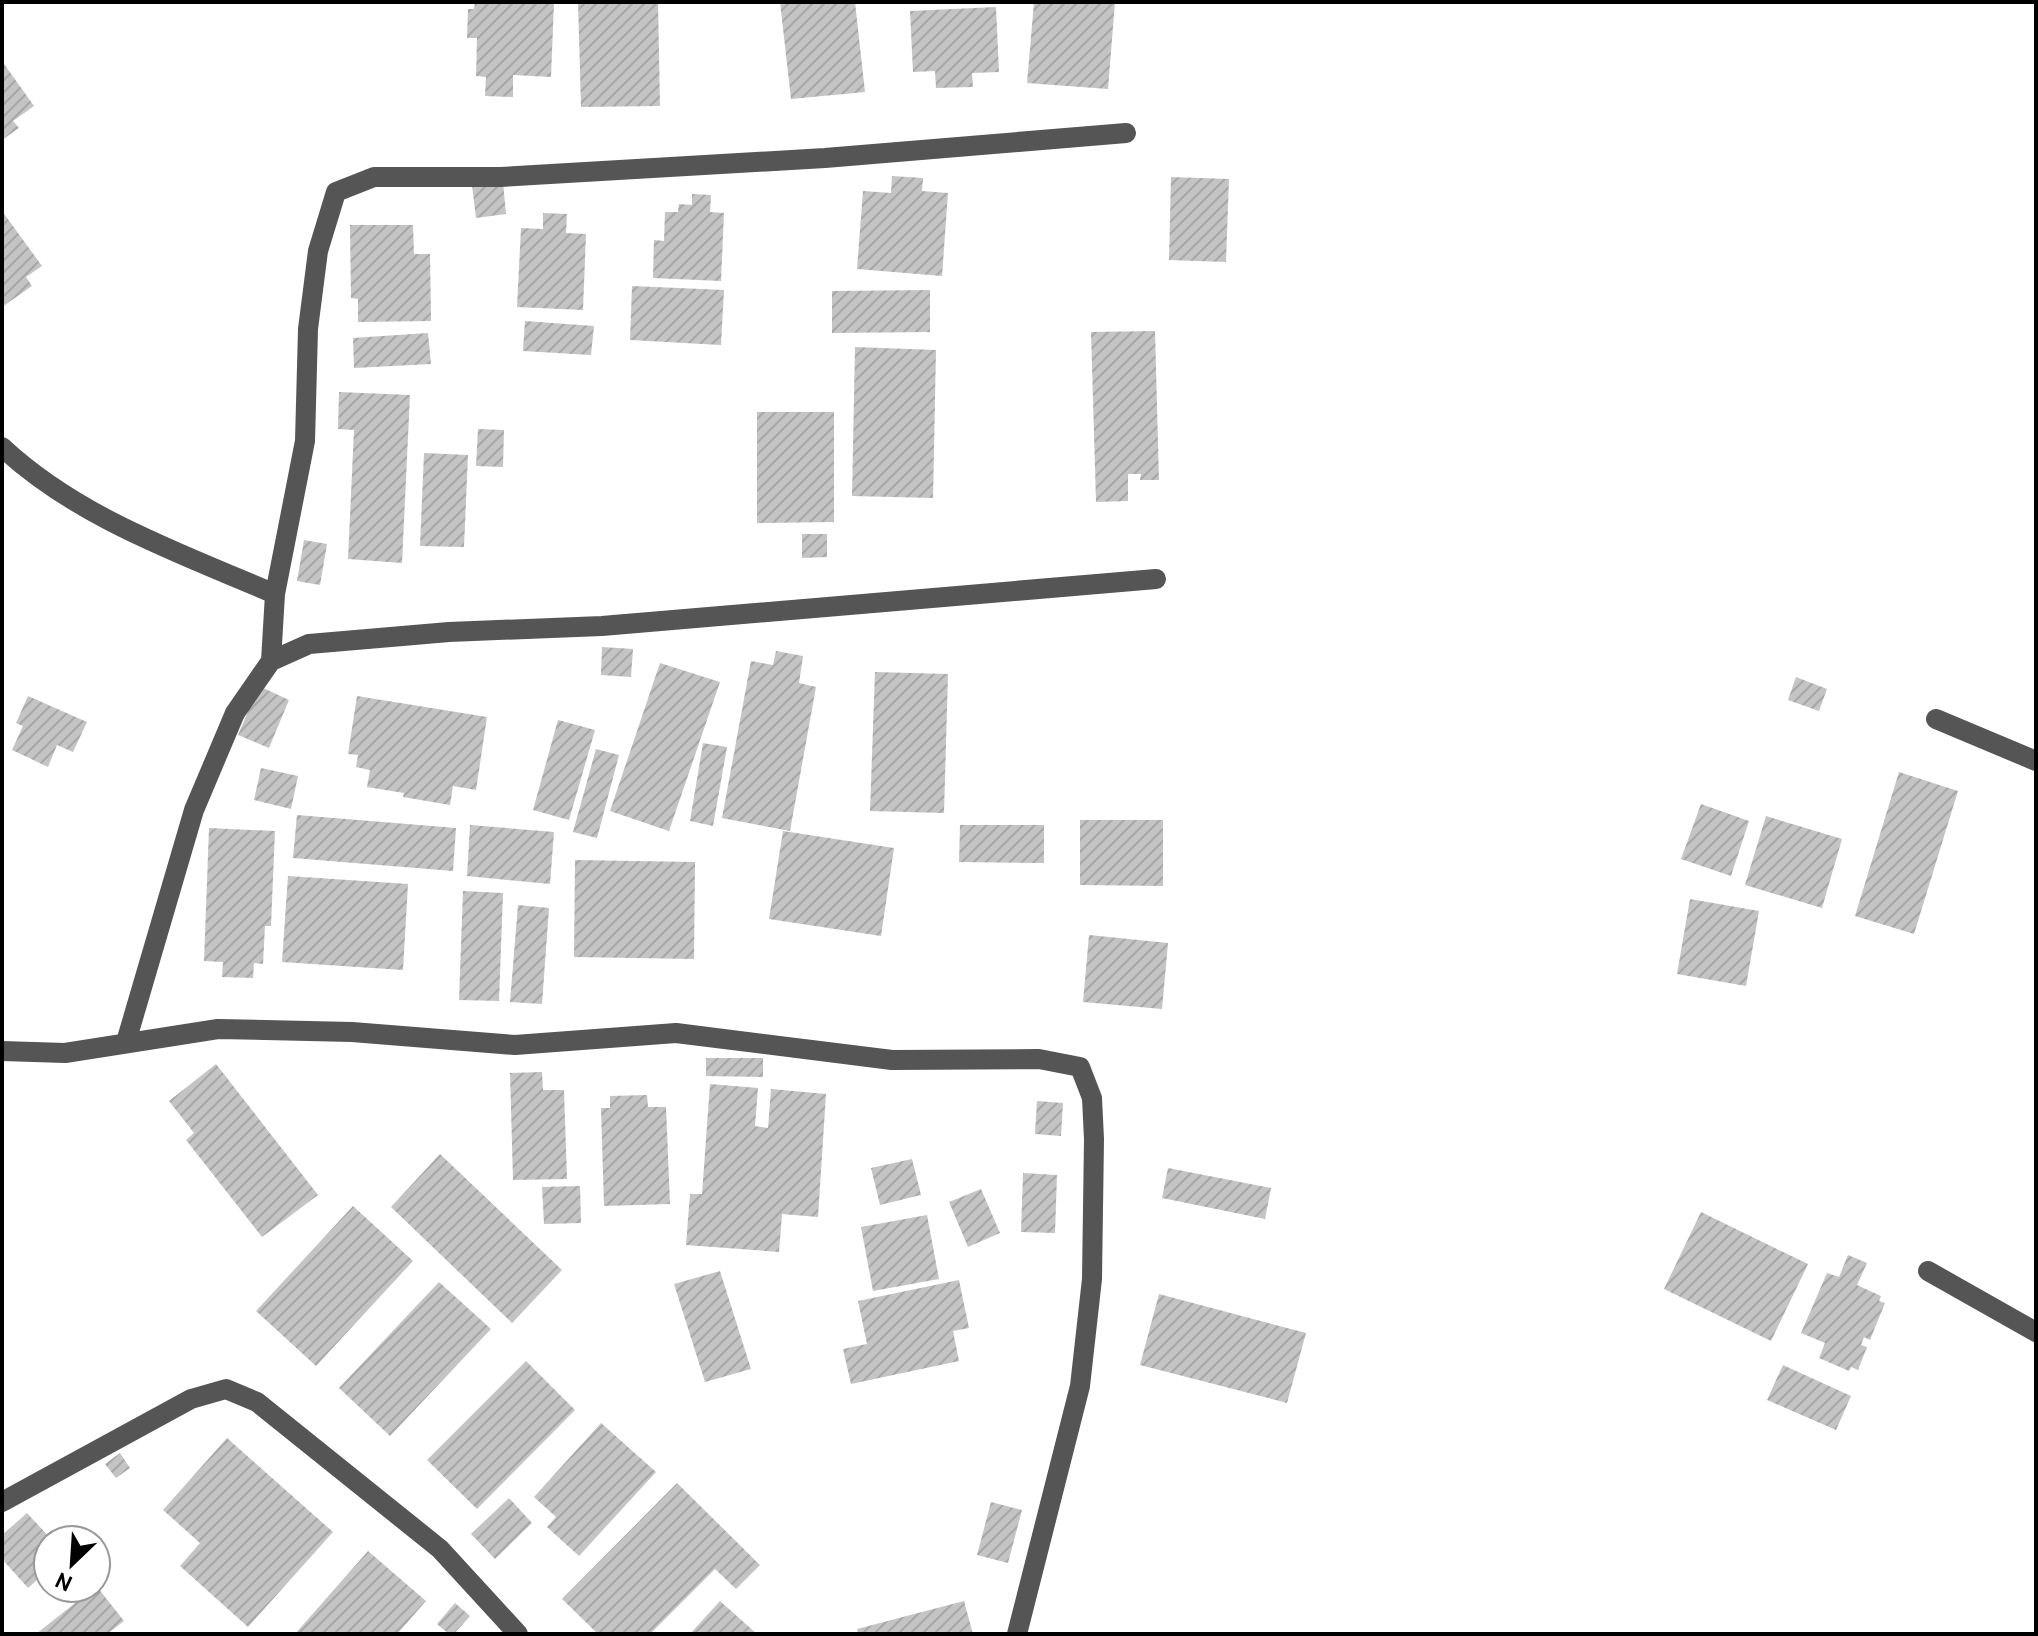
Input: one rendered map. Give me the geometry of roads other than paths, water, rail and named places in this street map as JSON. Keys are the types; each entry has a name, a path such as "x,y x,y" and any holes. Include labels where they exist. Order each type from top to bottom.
{"street":[{"path":"271,661 275,594 305,441 308,329 318,251 336,192 374,177 500,177 810,159 1126,133"},
{"path":"2,447 18,462 81,505 157,544 275,594"},
{"path":"126,1042 194,810 235,713 271,661 309,644 449,632 602,626 1156,579"},
{"path":"1936,719 2036,761"},
{"path":"2,1051 65,1053 218,1029 352,1032 515,1045 676,1033 892,1060 1039,1059 1080,1067 1092,1098 1092,1279 1080,1386 1017,1634"},
{"path":"1928,1271 2036,1332"},
{"path":"2,1502 191,1399 226,1389 257,1402 440,1549 518,1634"}]}
